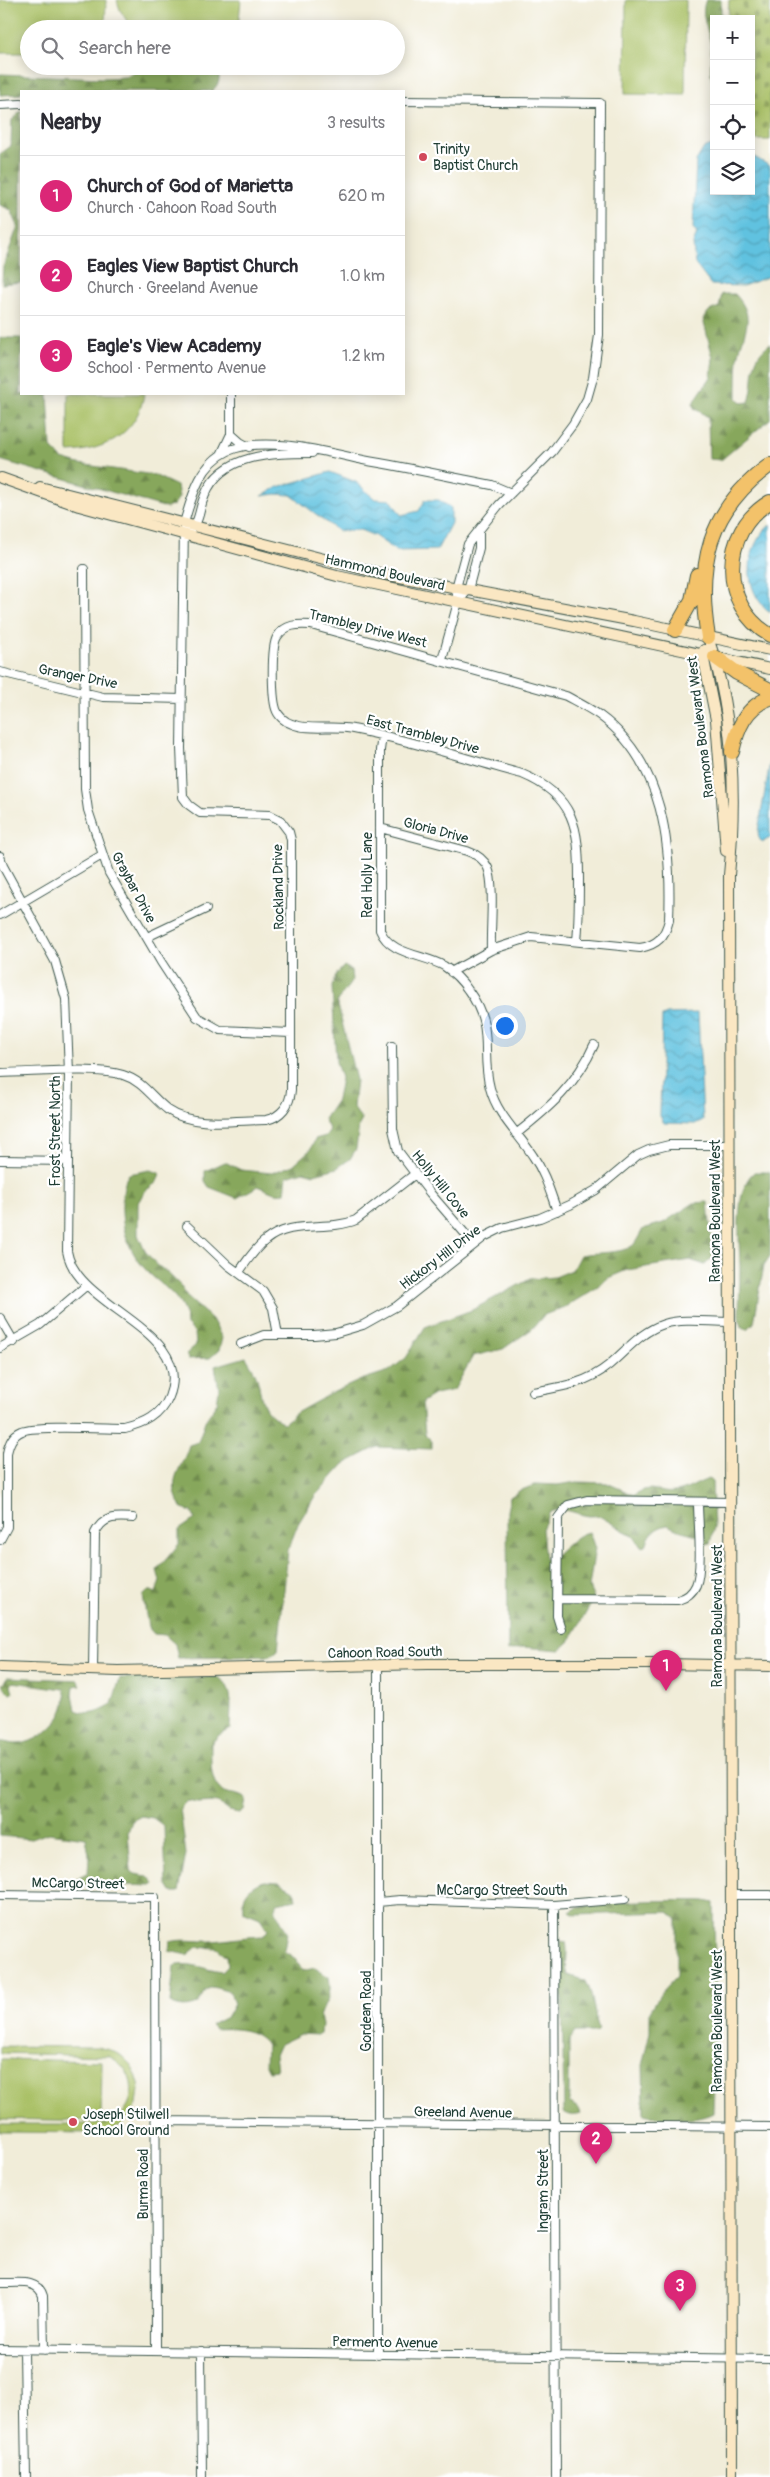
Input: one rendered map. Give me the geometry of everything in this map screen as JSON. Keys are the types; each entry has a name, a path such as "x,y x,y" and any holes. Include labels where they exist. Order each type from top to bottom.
{"highway":[{"path":"708,637 702,582 705,561 716,527 725,510 742,487 770,465"},
{"path":"770,502 749,518 738,534 732,556 731,572 741,605 763,631 770,635"},
{"path":"675,630 692,600 700,556 708,534 716,527"},
{"path":"709,656 770,690"},
{"path":"732,752 736,731 740,724 757,705 770,698"}],"street":[{"path":"405,100 600,103 599,335 593,378 587,399 573,424 552,452 488,518 466,550 456,588 458,602 442,660"},
{"path":"0,105 20,104"},
{"path":"220,456 231,434 231,395"},
{"path":"231,434 249,447"},
{"path":"184,523 191,498 205,468 228,451 261,444 291,445 484,484 511,493"},
{"path":"185,535 196,526 204,496 212,481 224,469 246,459 292,453 331,453"},
{"name":"Hammond Boulevard","path":"0,478 383,574 770,650"},
{"name":"Hammond Boulevard","path":"0,478 79,506 337,576 770,669"},
{"name":"Rockland Drive","path":"69,1072 114,1073 129,1077 141,1084 166,1108 186,1118 266,1120 282,1112 289,1101 291,1090 291,880 289,832 280,820 270,815 208,814 195,810 185,801 181,748 184,523"},
{"path":"458,602 468,590 479,548 479,532"},
{"name":"Graybar Drive","path":"84,569 85,789 88,810 109,873 197,1017 220,1030 291,1033"},
{"name":"Trambley Drive West","path":"282,717 276,709 274,654 277,638 287,628 298,624 311,625 554,691 599,715 621,735 641,762 653,785 667,846 669,912 665,931 652,946 640,948 577,940"},
{"name":"Ramona Boulevard West","path":"708,637 729,875 732,2477"},
{"name":"Ramona Boulevard West","path":"709,656 732,752 733,834 729,875"},
{"name":"Granger Drive","path":"0,672 103,697 182,699"},
{"name":"East Trambley Drive","path":"282,717 299,726 352,728 522,774 543,784 564,804 572,817 578,836 577,940"},
{"name":"Red Holly Lane","path":"382,736 380,750 379,923 382,934 394,947 432,960 451,972 468,990 481,1011 486,1031 490,1088 500,1111 542,1171 557,1211"},
{"name":"Gloria Drive","path":"380,828 468,851 484,862 490,879 491,950"},
{"path":"0,915 102,855"},
{"name":"Frost Street North","path":"0,856 22,902 55,961 63,984 68,1014 69,1259 75,1273 161,1346 170,1362 173,1378 171,1392 163,1408 140,1426 125,1429 29,1429 14,1436 9,1443 7,1453 7,1527 0,1540"},
{"path":"147,937 206,909"},
{"path":"451,972 491,950 531,937 577,940"},
{"path":"516,1134 562,1095 579,1074 594,1045"},
{"name":"Holly Hill Cove","path":"392,1046 394,1135 402,1158 474,1244"},
{"path":"0,1073 69,1072"},
{"name":"Hickory Hill Drive","path":"241,1344 264,1335 314,1335 336,1332 372,1321 414,1292 474,1244 502,1228 557,1211 596,1190 638,1155 669,1145 729,1145"},
{"path":"0,1160 68,1161"},
{"path":"239,1272 258,1247 277,1233 300,1227 337,1226 348,1223 363,1214 415,1174"},
{"path":"187,1226 239,1272 256,1284 270,1301 278,1335"},
{"path":"0,1348 14,1342 40,1325 88,1285"},
{"path":"0,1318 14,1342"},
{"path":"534,1392 575,1384 609,1365 628,1345 649,1330 665,1324 677,1321 729,1322"},
{"path":"561,1629 556,1616 558,1518 568,1505 587,1500 730,1502"},
{"path":"557,1599 678,1600 687,1596 693,1590 698,1577 698,1502"},
{"path":"93,1670 95,1533 107,1519 118,1516 133,1518"},
{"name":"Cahoon Road South","path":"0,1667 93,1670 590,1663 770,1666"},
{"name":"Gordean Road","path":"378,1666 378,2355"},
{"name":"McCargo Street","path":"0,1895 155,1896"},
{"path":"731,1895 770,1895"},
{"name":"Burma Road","path":"155,1896 156,2351"},
{"name":"McCargo Street South","path":"378,1902 400,1900 554,1905 625,1899"},
{"name":"Ingram Street","path":"554,1905 556,2477"},
{"name":"Greeland Avenue","path":"156,2120 770,2127"},
{"path":"0,2284 34,2284 40,2289 43,2296 44,2350"},
{"name":"Permento Avenue","path":"0,2349 378,2355 770,2358"},
{"path":"24,2350 26,2477"},
{"path":"201,2351 202,2477"}],"green space":[{"path":"0,0 106,0 105,20 20,20 20,53 0,53"},
{"path":"117,0 241,0 239,20 126,20 120,10"},
{"path":"626,0 686,0 685,95 625,94"},
{"path":"706,0 721,0 721,15 710,15 710,42 704,17"},
{"path":"729,0 770,0 770,140 755,140 755,15 728,15"},
{"path":"0,74 103,78 125,77 128,75 218,75 219,79 213,90 20,90 20,94 0,95"},
{"path":"20,112 20,282 2,284 3,267 18,226 11,210 0,205 0,154 11,146 12,120"},
{"path":"722,294 735,294 746,311 747,325 738,359 737,398 742,403 749,402 755,363 758,356 770,344 770,419 721,460 709,459 708,417 694,408 693,403 711,377 713,358 703,319 709,311 719,307"},
{"path":"0,338 20,338 20,395 48,395 51,447 62,459 79,464 154,475 177,486 179,497 174,505 167,508 0,460"},
{"path":"68,395 144,395 141,408 135,419 118,437 95,448 68,452"},
{"path":"344,966 351,970 352,981 337,1001 356,1080 353,1107 362,1120 359,1125 356,1149 350,1159 337,1168 314,1174 303,1171 287,1176 285,1193 274,1193 258,1186 237,1198 209,1187 205,1181 205,1171 225,1162 241,1170 272,1173 293,1165 310,1150 315,1139 326,1136 330,1131 324,1119 337,1100 341,1078 336,1062 332,986 336,975"},
{"path":"150,1170 160,1173 157,1182 144,1192 138,1203 138,1235 145,1251 156,1264 170,1275 180,1285 188,1298 212,1319 222,1338 219,1350 210,1358 188,1359 186,1354 196,1345 195,1333 187,1325 180,1303 143,1267 135,1256 125,1232 122,1206 126,1179 129,1174"},
{"path":"754,1172 770,1172 770,1256 764,1265 754,1323 748,1329 742,1327 739,1319 739,1218 743,1191 747,1180"},
{"path":"708,1202 713,1257 705,1265 690,1260 627,1270 608,1278 598,1287 565,1307 544,1315 532,1329 503,1349 473,1356 454,1390 435,1394 422,1402 425,1434 432,1441 432,1449 377,1447 344,1464 315,1496 298,1524 288,1550 278,1650 271,1656 178,1658 175,1644 165,1635 154,1634 148,1627 143,1596 149,1590 156,1593 160,1581 157,1570 179,1544 179,1530 195,1519 192,1512 182,1509 177,1498 175,1483 189,1445 198,1442 205,1421 217,1403 219,1389 215,1366 246,1357 256,1375 266,1410 284,1423 296,1413 332,1393 361,1380 389,1371 406,1358 425,1327 472,1310 530,1279 555,1277 572,1270 580,1255 627,1249 635,1243 643,1229 663,1223 694,1203"},
{"path":"709,1479 712,1482 714,1527 710,1543 704,1545 702,1537 668,1525 657,1529 649,1538 646,1546 641,1547 633,1535 600,1516 589,1516 565,1510 550,1512 542,1529 545,1560 557,1553 577,1536 589,1532 595,1548 589,1587 594,1599 569,1642 560,1650 523,1647 508,1651 507,1511 510,1497 519,1491 537,1484 607,1483 634,1495 646,1489 663,1492 679,1491"},
{"path":"7,1677 78,1680 81,1685 74,1686 73,1694 76,1710 86,1713 99,1711 112,1704 120,1678 217,1677 227,1686 231,1699 230,1729 219,1735 211,1744 212,1771 213,1778 219,1789 246,1799 244,1810 240,1813 229,1811 217,1802 198,1803 187,1801 180,1808 186,1854 179,1892 171,1892 166,1884 164,1826 153,1818 141,1816 132,1821 128,1832 131,1871 135,1874 148,1876 154,1884 151,1886 99,1884 63,1886 64,1883 88,1874 89,1855 86,1838 48,1833 32,1839 0,1836 0,1742 26,1743 45,1733 59,1717 66,1699 64,1689 13,1682 11,1685 13,1692 10,1694 2,1685"},
{"path":"265,1881 279,1882 294,1890 296,1899 277,1903 275,1909 287,1932 284,1951 296,1959 302,1971 315,1968 329,1977 330,1984 329,1994 320,2017 322,2024 321,2033 317,2035 301,2034 280,2044 275,2055 277,2070 268,2071 265,2065 266,2043 261,2038 256,2034 243,2030 215,2029 211,2025 227,2017 234,2004 230,1992 213,1987 205,1990 198,2004 184,2007 170,2003 174,1966 192,1965 222,1972 228,1966 227,1956 217,1948 197,1947 187,1955 169,1951 170,1942 175,1941 213,1941 263,1936 268,1930 260,1918 243,1911 243,1900 251,1888"},
{"path":"705,1901 714,1903 716,2036 713,2113 688,2119 670,2119 644,2114 643,2061 650,2032 650,2011 661,1993 677,1976 677,1919 669,1912 575,1915 570,1912 579,1908 613,1903"},
{"path":"561,1941 566,1942 566,1967 568,1975 586,1981 589,1987 599,2029 597,2032 575,2032 569,2041 569,2102 578,2108 581,2114 574,2115 564,2112"},
{"path":"0,2046 97,2047 110,2050 122,2056 131,2065 137,2077 139,2090 137,2104 131,2115 121,2125 109,2131 96,2133 0,2132 0,2124 107,2124 118,2118 125,2110 132,2090 126,2071 118,2062 108,2056 0,2053"},
{"path":"0,2059 102,2061 101,2121 0,2119"}],"water":[{"path":"710,146 710,195 755,195 755,157 770,166 770,276 743,286 711,285 695,264 693,244 697,234 693,228 696,161 704,148"},
{"path":"330,472 356,482 375,499 391,500 401,515 419,511 425,500 439,500 451,508 451,523 437,550 396,551 375,536 360,530 338,531 291,495 276,494 262,496 278,487"},
{"path":"770,525 770,612 755,593 750,569 755,545 761,534"},
{"path":"770,762 770,838 763,842 759,839 758,831"},
{"path":"698,1013 703,1120 695,1124 664,1123 660,1116 662,1016 667,1014"}],"place":[{"name":"Trinity Baptist Church","path":"423,157"},
{"name":"Church of God of Marietta","path":"666,1691"},
{"name":"Joseph Stilwell School Ground","path":"73,2122"},
{"name":"Eagles View Baptist Church","path":"596,2164"},
{"name":"Eagle's View Academy","path":"680,2311"}]}
